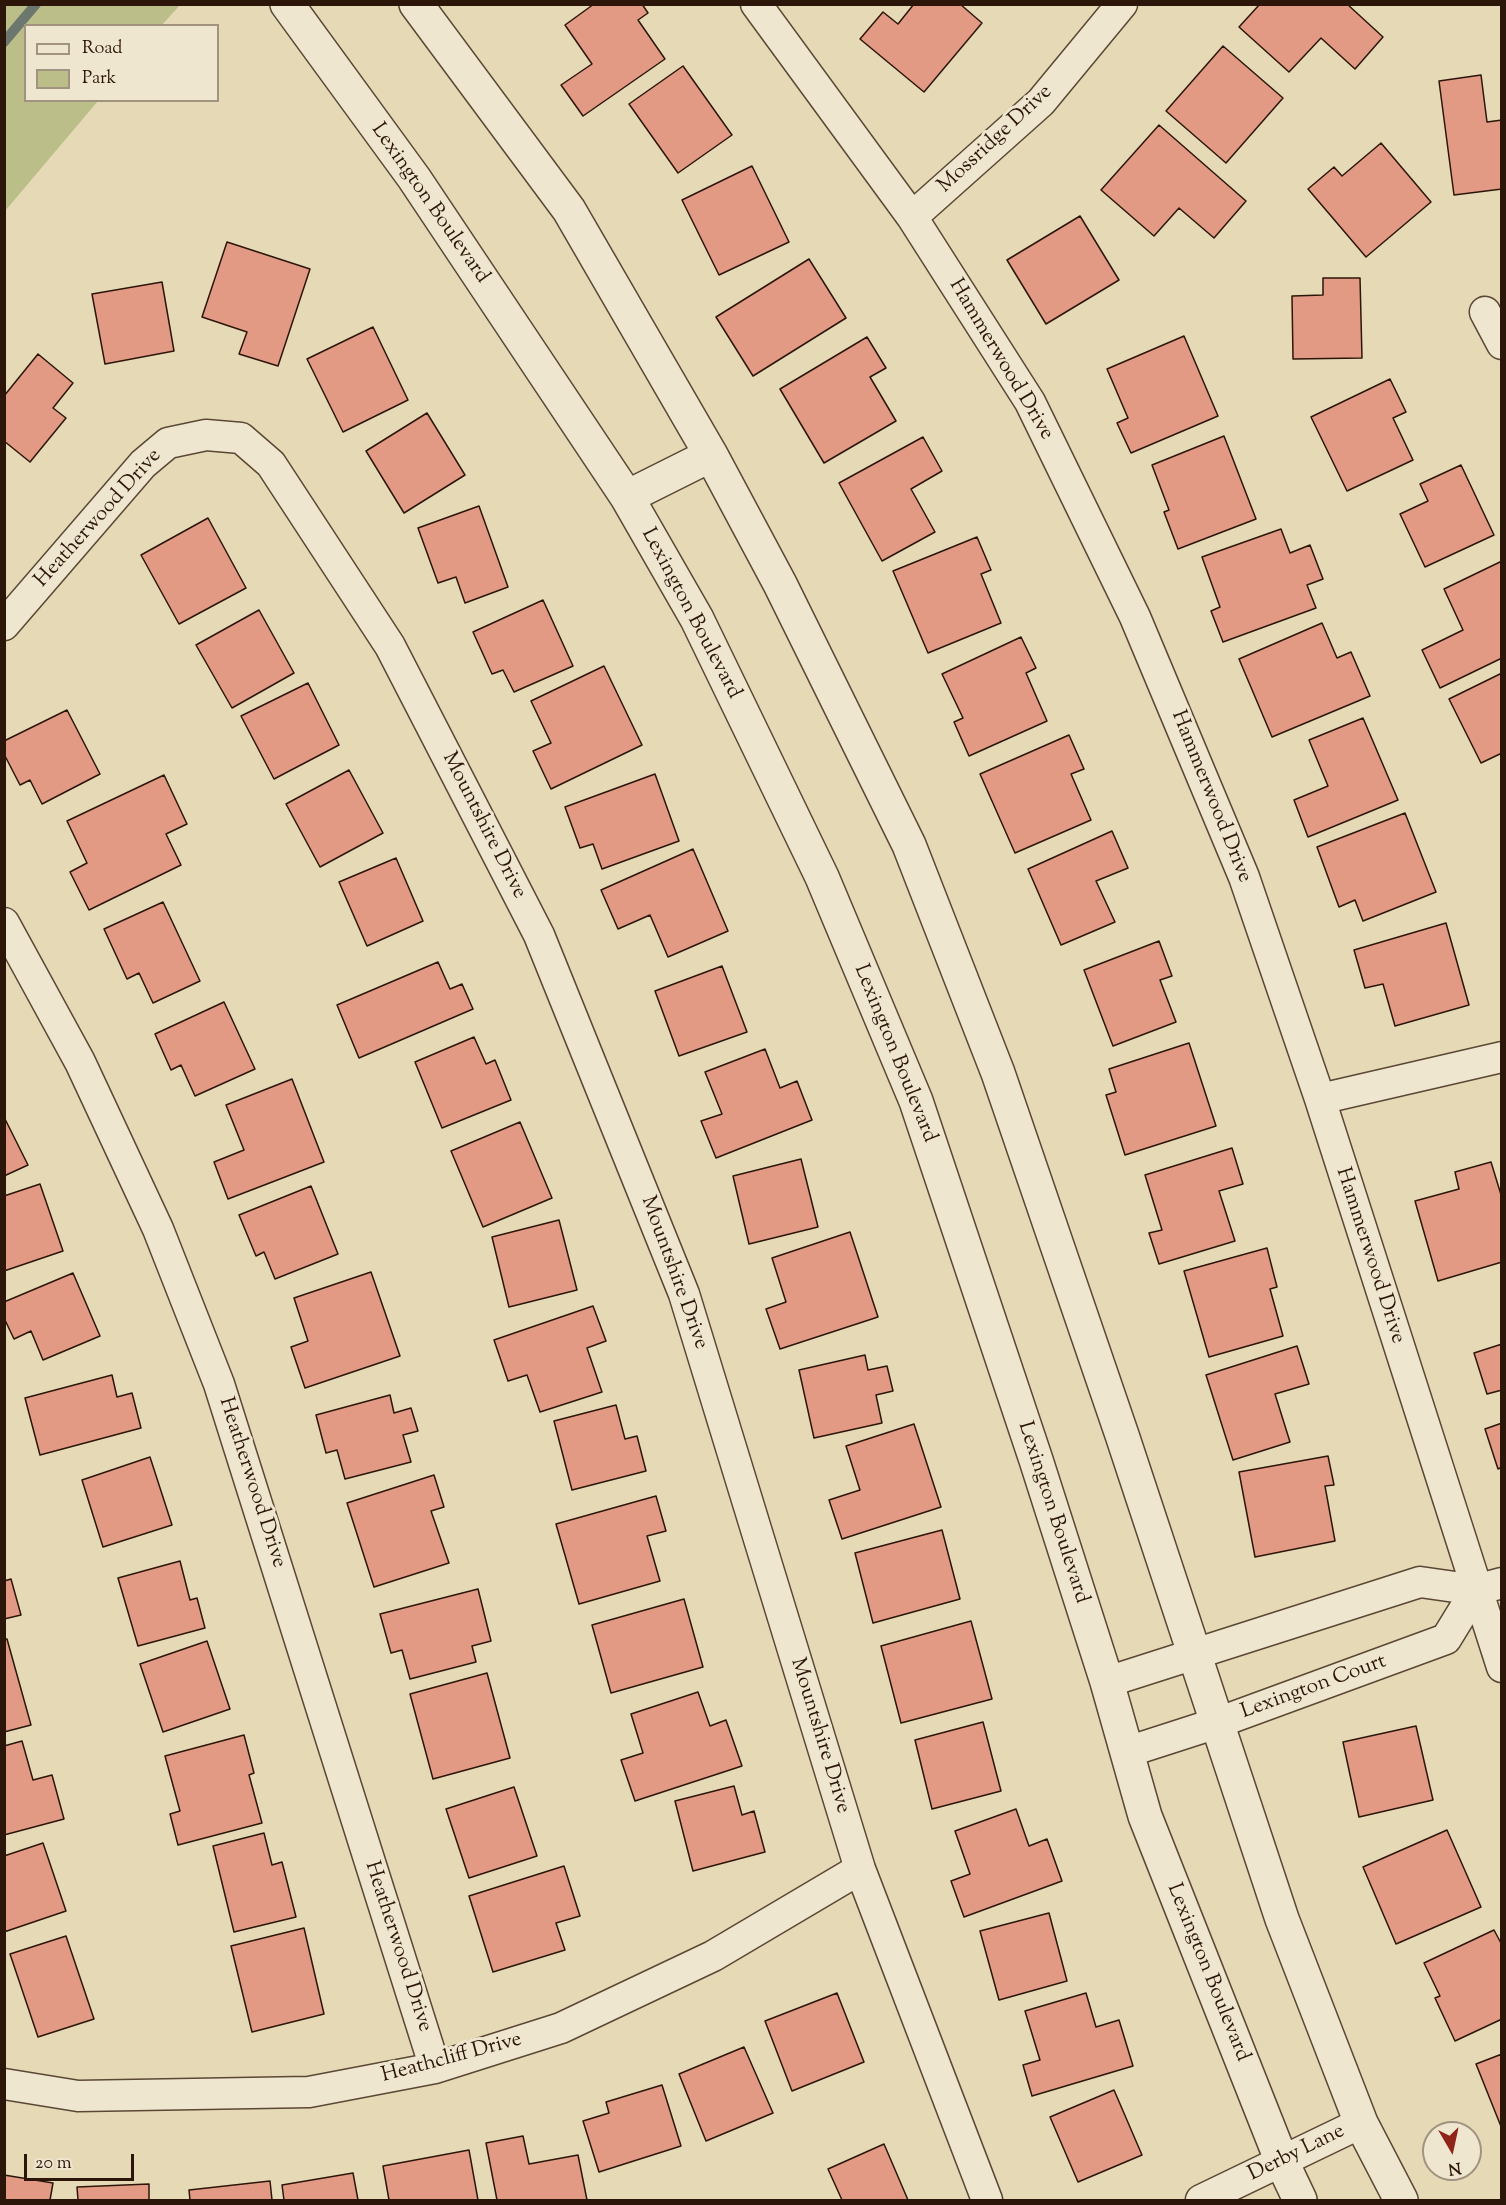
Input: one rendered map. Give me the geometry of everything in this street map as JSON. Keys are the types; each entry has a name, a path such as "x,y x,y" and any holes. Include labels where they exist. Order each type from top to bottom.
{"street":[{"name":"Lexington Boulevard","path":"287,4 414,178 627,497 697,619 822,877 916,1101 1107,1682 1145,1816 1281,2162 1300,2200"},
{"path":"417,4 569,210 711,455 780,584 909,845 999,1073 1282,1919 1361,2123 1401,2200"},
{"name":"Hammerwood Drive","path":"756,4 912,217 1030,402 1135,617 1244,877 1489,1586 1502,1667"},
{"name":"Mossridge Drive","path":"912,217 1041,102 1122,4"},
{"path":"1485,312 1502,345"},
{"name":"Heatherwood Drive","path":"4,625 143,464 168,443 206,435"},
{"name":"Mountshire Drive","path":"206,435 241,438 271,464 390,646 539,935 684,1294 860,1869 987,2200"},
{"path":"627,497 711,455"},
{"name":"Heatherwood Drive","path":"4,923 80,1062 158,1229 219,1384 435,2067"},
{"path":"1320,1099 1502,1057"},
{"path":"1107,1682 1420,1582 1489,1586"},
{"name":"Lexington Court","path":"1127,1752 1217,1723 1446,1640 1489,1586"},
{"name":"Heathcliff Drive","path":"4,2084 78,2096 309,2092 435,2067 561,2028 713,1956 860,1869"},
{"name":"Derby Lane","path":"1201,2200 1361,2123"}],"green space":[{"path":"5,4 180,5 163,24 24,24 24,102 97,102 5,211"}],"building":[{"path":"594,4 642,4 648,13 638,20 665,59 583,116 561,85 592,64 565,25"},
{"path":"914,4 960,4 982,23 924,92 860,39 883,12 898,24"},
{"path":"1260,4 1347,4 1383,37 1355,69 1321,38 1289,72 1239,27"},
{"path":"1223,46 1283,98 1226,163 1166,111"},
{"path":"683,66 732,135 678,173 629,104"},
{"path":"1481,75 1487,122 1502,120 1502,189 1454,195 1439,81"},
{"path":"1159,125 1246,201 1214,238 1179,208 1154,236 1101,190"},
{"path":"1381,143 1431,202 1366,257 1308,189 1334,167 1342,176"},
{"path":"752,166 789,242 719,275 682,200"},
{"path":"1080,216 1119,280 1046,324 1007,260"},
{"path":"227,242 310,269 278,366 239,354 247,332 202,317"},
{"path":"809,259 846,318 753,376 716,317"},
{"path":"1323,278 1360,278 1362,358 1293,359 1292,296 1323,295"},
{"path":"162,282 174,351 105,364 92,294"},
{"path":"373,327 408,400 343,432 307,359"},
{"path":"1184,336 1218,416 1131,453 1117,423 1128,418 1107,369"},
{"path":"867,337 886,368 870,377 896,421 824,463 780,389"},
{"path":"38,354 73,383 53,408 66,418 30,462 4,441 4,396"},
{"path":"1390,379 1406,412 1393,418 1413,460 1347,491 1311,417"},
{"path":"427,413 465,475 404,513 366,451"},
{"path":"1224,436 1256,519 1178,549 1164,512 1169,510 1152,465"},
{"path":"923,437 942,471 911,489 935,532 882,561 839,483"},
{"path":"1461,465 1494,535 1425,567 1400,514 1428,501 1420,484"},
{"path":"479,506 508,587 465,603 456,577 438,583 418,528"},
{"path":"208,518 246,588 179,624 141,555"},
{"path":"1281,529 1290,553 1310,545 1323,579 1307,585 1316,608 1223,642 1211,611 1220,607 1202,557"},
{"path":"977,537 991,570 981,574 1001,623 928,653 893,571"},
{"path":"1502,561 1502,658 1440,688 1422,650 1463,630 1444,589"},
{"path":"543,600 573,666 514,692 503,670 492,674 473,632"},
{"path":"259,610 294,673 232,708 196,645"},
{"path":"1322,623 1337,658 1351,652 1370,696 1272,737 1239,659"},
{"path":"1021,637 1036,668 1026,673 1047,721 969,756 954,722 963,718 942,674"},
{"path":"604,666 642,745 551,789 533,751 551,743 531,701"},
{"path":"1502,673 1502,753 1481,763 1449,699"},
{"path":"308,683 339,745 274,779 241,716"},
{"path":"67,710 100,774 42,804 30,780 20,785 4,754 4,741"},
{"path":"1363,718 1398,800 1308,837 1294,800 1328,786 1309,740"},
{"path":"1069,735 1084,769 1071,774 1091,820 1015,853 980,774"},
{"path":"349,770 383,833 320,867 286,804"},
{"path":"655,774 679,841 602,869 593,844 580,848 565,807"},
{"path":"164,775 187,824 166,834 181,865 89,910 70,872 87,863 67,821"},
{"path":"1405,813 1436,892 1363,921 1355,900 1339,907 1317,847"},
{"path":"1112,831 1128,868 1096,881 1115,922 1061,945 1028,869"},
{"path":"693,849 728,931 668,957 650,915 618,929 601,890"},
{"path":"396,858 423,921 367,946 339,882"},
{"path":"163,902 200,981 153,1003 139,973 127,979 104,929"},
{"path":"1446,923 1469,1005 1395,1026 1383,984 1365,988 1354,950"},
{"path":"1159,941 1172,976 1160,980 1176,1022 1113,1046 1084,970"},
{"path":"438,962 450,989 462,984 473,1009 359,1058 337,1005"},
{"path":"722,966 747,1032 679,1056 655,991"},
{"path":"224,1002 255,1069 195,1096 181,1065 171,1070 155,1034"},
{"path":"474,1037 486,1064 495,1060 511,1100 442,1128 415,1062"},
{"path":"1189,1043 1216,1126 1125,1155 1106,1095 1116,1092 1109,1069"},
{"path":"765,1049 780,1088 797,1081 812,1120 716,1158 701,1121 722,1114 705,1072"},
{"path":"292,1079 324,1162 228,1199 214,1162 244,1150 226,1105"},
{"path":"4,1117 28,1165 4,1176"},
{"path":"520,1122 552,1198 483,1227 451,1151"},
{"path":"1232,1148 1243,1184 1219,1191 1235,1241 1159,1264 1149,1233 1162,1230 1145,1175"},
{"path":"801,1159 818,1227 749,1244 733,1176"},
{"path":"1491,1162 1502,1198 1502,1262 1438,1281 1415,1201 1459,1189 1455,1172"},
{"path":"40,1184 63,1251 4,1271 4,1196"},
{"path":"311,1186 338,1254 275,1279 264,1252 256,1256 239,1215"},
{"path":"559,1220 577,1290 509,1307 492,1237"},
{"path":"850,1232 878,1317 780,1349 766,1309 786,1302 772,1258"},
{"path":"1267,1248 1277,1287 1270,1289 1283,1336 1209,1357 1184,1271"},
{"path":"371,1272 400,1356 305,1388 291,1347 308,1341 294,1298"},
{"path":"73,1273 100,1336 43,1360 31,1331 14,1339 4,1318 4,1302"},
{"path":"593,1306 606,1341 587,1348 602,1392 540,1412 527,1375 508,1381 494,1340"},
{"path":"1502,1344 1502,1390 1487,1394 1474,1353"},
{"path":"1297,1346 1309,1384 1275,1394 1290,1442 1233,1460 1206,1375"},
{"path":"865,1355 868,1370 887,1366 893,1391 876,1395 882,1423 814,1438 799,1370"},
{"path":"112,1375 117,1397 132,1393 141,1428 40,1455 25,1398"},
{"path":"390,1395 394,1413 411,1408 418,1431 403,1435 411,1462 345,1479 337,1450 326,1453 316,1415"},
{"path":"616,1405 625,1439 637,1436 646,1471 572,1490 554,1421"},
{"path":"1502,1423 1502,1467 1498,1469 1485,1429"},
{"path":"914,1424 941,1507 842,1539 829,1500 860,1490 846,1446"},
{"path":"1328,1456 1334,1485 1325,1486 1335,1541 1255,1557 1239,1472"},
{"path":"150,1457 172,1525 103,1547 82,1480"},
{"path":"434,1475 444,1507 431,1511 449,1563 374,1587 347,1503"},
{"path":"656,1496 666,1531 647,1536 660,1581 579,1604 556,1524"},
{"path":"942,1530 960,1599 873,1623 855,1553"},
{"path":"180,1561 190,1600 197,1598 205,1628 138,1646 118,1578"},
{"path":"11,1579 21,1615 4,1619 4,1581"},
{"path":"478,1589 491,1641 472,1646 476,1662 410,1679 402,1650 391,1653 380,1614"},
{"path":"684,1599 703,1667 611,1693 592,1625"},
{"path":"971,1621 992,1699 901,1723 881,1646"},
{"path":"4,1639 7,1639 31,1725 4,1732"},
{"path":"207,1641 230,1709 163,1732 140,1664"},
{"path":"487,1673 510,1758 433,1779 410,1694"},
{"path":"698,1692 710,1726 726,1720 742,1766 635,1801 621,1760 643,1753 631,1714"},
{"path":"983,1722 1001,1791 932,1809 915,1740"},
{"path":"1416,1726 1433,1800 1359,1817 1343,1742"},
{"path":"244,1735 254,1773 249,1775 262,1823 178,1845 170,1814 180,1811 165,1756"},
{"path":"22,1741 33,1780 52,1775 64,1819 4,1835 4,1746"},
{"path":"734,1786 742,1815 754,1811 765,1852 693,1871 675,1801"},
{"path":"514,1787 537,1856 469,1878 446,1809"},
{"path":"1016,1809 1029,1846 1047,1839 1062,1881 964,1917 951,1881 970,1874 955,1831"},
{"path":"1447,1830 1481,1907 1396,1944 1363,1867"},
{"path":"264,1833 272,1865 282,1862 296,1917 234,1932 213,1846"},
{"path":"43,1843 66,1911 4,1932 4,1856"},
{"path":"564,1866 580,1916 556,1923 565,1950 493,1972 469,1896"},
{"path":"1049,1913 1067,1981 999,2000 980,1931"},
{"path":"304,1928 324,2014 252,2032 231,1946"},
{"path":"1494,1930 1502,1945 1502,2019 1455,2041 1435,1998 1440,1996 1424,1963"},
{"path":"66,1936 94,2019 38,2037 10,1954"},
{"path":"837,1993 864,2062 792,2091 765,2021"},
{"path":"1086,1993 1096,2027 1119,2020 1133,2066 1032,2096 1023,2065 1040,2060 1025,2011"},
{"path":"744,2047 773,2113 706,2141 679,2074"},
{"path":"1502,2054 1502,2129 1476,2064"},
{"path":"662,2085 681,2146 599,2172 583,2121 609,2113 606,2102"},
{"path":"1114,2090 1142,2155 1078,2182 1050,2117"},
{"path":"523,2136 529,2164 578,2155 587,2200 497,2200 486,2143"},
{"path":"884,2144 908,2200 842,2200 828,2169"},
{"path":"469,2150 478,2200 389,2200 383,2166"},
{"path":"353,2173 358,2200 284,2200 282,2185"},
{"path":"4,2175 53,2183 50,2200 4,2200"},
{"path":"270,2181 272,2200 190,2200 189,2190"},
{"path":"149,2184 149,2200 78,2200 77,2187"}],"waterway":[{"path":"4,42 36,4"}]}
